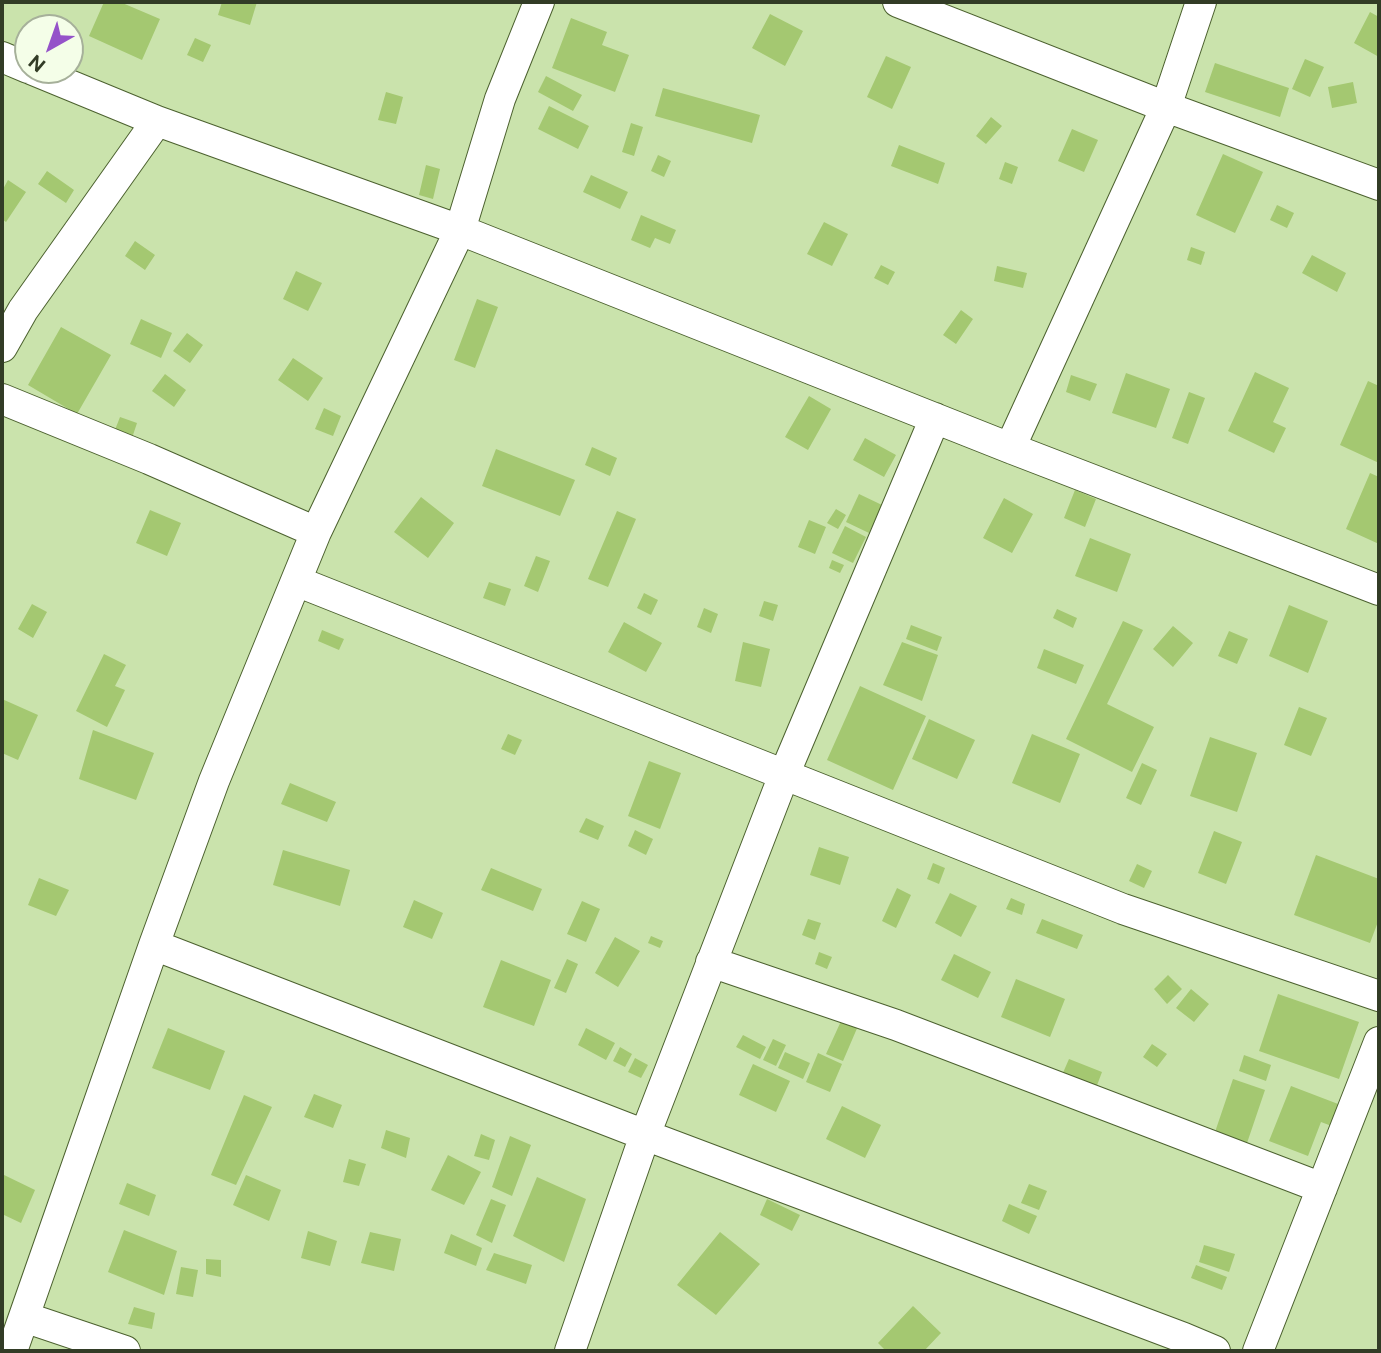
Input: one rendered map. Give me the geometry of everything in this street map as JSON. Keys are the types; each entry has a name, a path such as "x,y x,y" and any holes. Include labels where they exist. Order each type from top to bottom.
{"street":[{"path":"125,1351 15,1329 214,781 316,531 460,230 500,99 540,2"},
{"path":"898,2 1379,186"},
{"path":"1010,449 1167,107 1201,2"},
{"path":"67,84 157,121 460,230 1010,449 1379,590"},
{"path":"2,347 23,310 157,121"},
{"path":"2,399 316,531"},
{"path":"570,1351 645,1135 784,775 935,418"},
{"path":"296,581 1123,909 1379,996"},
{"path":"154,945 1215,1351"},
{"path":"711,962 896,1025 1322,1188"},
{"path":"1258,1351 1379,1042"}],"building":[{"path":"104,2 120,2 160,19 142,60 89,36"},
{"path":"222,2 257,2 250,25 218,15"},
{"path":"1370,12 1379,17 1379,57 1354,43"},
{"path":"770,14 803,31 785,66 752,48"},
{"path":"571,18 607,32 602,45 629,55 615,92 552,68"},
{"path":"195,38 211,45 203,62 187,55"},
{"path":"886,56 911,67 892,109 867,97"},
{"path":"1305,59 1324,67 1310,97 1292,89"},
{"path":"1215,63 1289,88 1280,117 1205,92"},
{"path":"546,76 582,95 573,111 538,92"},
{"path":"1353,82 1357,103 1332,108 1328,87"},
{"path":"663,88 760,115 752,143 655,116"},
{"path":"386,92 403,97 396,124 378,120"},
{"path":"549,106 589,126 578,149 538,129"},
{"path":"991,117 1002,126 986,144 976,136"},
{"path":"631,123 643,127 634,156 622,152"},
{"path":"1072,129 1098,140 1084,172 1058,161"},
{"path":"899,145 945,163 938,184 891,166"},
{"path":"1223,154 1263,172 1235,233 1196,215"},
{"path":"658,155 671,161 664,177 651,171"},
{"path":"1005,162 1018,167 1012,184 999,179"},
{"path":"426,165 440,169 433,199 419,195"},
{"path":"47,171 74,190 66,203 38,184"},
{"path":"591,175 628,192 620,209 583,192"},
{"path":"8,180 26,192 6,222 2,219 2,191"},
{"path":"1277,205 1294,213 1287,228 1270,220"},
{"path":"641,215 676,230 670,244 655,238 650,248 631,240"},
{"path":"824,222 848,234 832,266 807,254"},
{"path":"135,241 155,255 145,270 125,256"},
{"path":"1191,247 1205,252 1201,265 1187,260"},
{"path":"1312,255 1346,273 1337,292 1302,273"},
{"path":"881,265 895,272 888,285 874,278"},
{"path":"997,266 1027,273 1023,288 994,281"},
{"path":"296,271 322,283 308,311 283,299"},
{"path":"477,299 498,307 475,368 454,360"},
{"path":"961,310 973,319 956,344 943,335"},
{"path":"141,319 172,333 161,358 130,344"},
{"path":"61,327 111,355 77,414 28,385"},
{"path":"187,333 203,345 190,363 173,351"},
{"path":"293,358 323,378 308,401 278,380"},
{"path":"1255,372 1289,388 1273,422 1286,428 1274,453 1228,431"},
{"path":"1126,373 1170,389 1156,428 1112,413"},
{"path":"165,374 186,390 174,407 152,391"},
{"path":"1071,375 1097,384 1090,401 1066,392"},
{"path":"1368,381 1379,386 1379,463 1340,445"},
{"path":"1189,392 1205,398 1188,444 1172,438"},
{"path":"809,396 831,409 808,450 785,437"},
{"path":"324,408 341,416 333,436 315,429"},
{"path":"120,417 137,423 131,441 113,435"},
{"path":"865,438 896,455 884,477 853,460"},
{"path":"592,447 617,458 610,476 585,465"},
{"path":"496,449 575,480 560,516 482,486"},
{"path":"1370,473 1379,477 1379,544 1346,529"},
{"path":"1075,490 1096,499 1085,527 1064,518"},
{"path":"859,494 882,505 869,533 846,522"},
{"path":"421,497 454,523 428,558 394,532"},
{"path":"1004,498 1033,514 1012,553 983,538"},
{"path":"836,509 846,515 838,529 827,523"},
{"path":"150,510 181,523 167,556 136,543"},
{"path":"617,511 636,519 608,587 588,579"},
{"path":"809,520 826,527 815,554 798,547"},
{"path":"845,526 866,537 853,563 832,553"},
{"path":"1090,538 1131,554 1117,592 1075,576"},
{"path":"536,556 550,561 538,592 524,586"},
{"path":"832,560 844,565 840,573 829,568"},
{"path":"489,582 511,589 505,606 483,598"},
{"path":"644,593 658,600 651,615 637,608"},
{"path":"764,601 778,605 773,621 759,616"},
{"path":"32,604 47,612 33,638 18,629"},
{"path":"1289,605 1328,621 1308,673 1269,656"},
{"path":"704,608 718,614 711,633 697,627"},
{"path":"1057,609 1077,618 1073,628 1053,618"},
{"path":"1123,621 1143,630 1107,704 1154,727 1132,772 1066,739"},
{"path":"624,622 662,643 646,672 608,652"},
{"path":"911,625 942,637 937,651 906,639"},
{"path":"1173,626 1193,643 1173,667 1153,649"},
{"path":"322,630 344,639 339,650 318,641"},
{"path":"1229,631 1248,639 1237,664 1218,656"},
{"path":"743,642 770,649 761,687 735,681"},
{"path":"902,642 938,655 922,701 883,685"},
{"path":"1044,649 1084,665 1076,684 1037,668"},
{"path":"104,654 126,665 115,686 125,690 107,727 76,711"},
{"path":"860,686 926,716 893,790 827,760"},
{"path":"2,699 38,715 18,760 2,753"},
{"path":"1299,707 1327,718 1311,756 1284,745"},
{"path":"929,719 975,740 957,779 912,759"},
{"path":"93,730 154,753 136,800 79,779"},
{"path":"508,734 522,740 515,755 501,749"},
{"path":"1032,734 1080,754 1060,803 1012,783"},
{"path":"1210,737 1257,753 1237,812 1190,796"},
{"path":"649,761 681,773 660,829 628,816"},
{"path":"1142,763 1157,770 1141,805 1126,798"},
{"path":"290,783 336,802 327,822 281,804"},
{"path":"586,818 604,826 598,840 579,832"},
{"path":"635,830 653,839 646,855 628,846"},
{"path":"1214,831 1242,842 1226,884 1198,873"},
{"path":"819,847 849,857 840,885 810,875"},
{"path":"283,850 350,870 340,906 273,885"},
{"path":"1316,855 1379,879 1379,919 1370,943 1294,915"},
{"path":"933,863 945,868 939,884 927,879"},
{"path":"1137,864 1152,871 1144,888 1129,881"},
{"path":"491,868 542,889 533,911 481,890"},
{"path":"39,878 69,890 56,916 28,905"},
{"path":"897,888 911,895 896,928 882,921"},
{"path":"950,893 977,906 961,937 935,923"},
{"path":"1011,898 1025,904 1022,915 1006,909"},
{"path":"414,900 443,913 432,939 403,927"},
{"path":"582,901 600,909 586,942 567,934"},
{"path":"808,919 821,923 815,940 802,935"},
{"path":"1042,919 1083,935 1077,949 1036,933"},
{"path":"651,936 663,941 660,948 648,943"},
{"path":"615,937 640,951 618,987 595,973"},
{"path":"819,952 832,957 827,969 815,964"},
{"path":"954,954 991,972 978,998 941,980"},
{"path":"567,959 578,964 566,993 554,988"},
{"path":"501,960 551,980 534,1026 483,1007"},
{"path":"1168,975 1182,989 1167,1004 1154,989"},
{"path":"1016,979 1065,999 1050,1037 1001,1017"},
{"path":"1191,989 1209,1004 1194,1022 1176,1008"},
{"path":"1278,994 1359,1022 1339,1079 1259,1051"},
{"path":"842,1019 858,1026 843,1061 826,1054"},
{"path":"168,1028 225,1051 210,1090 152,1068"},
{"path":"586,1028 615,1043 606,1060 578,1045"},
{"path":"743,1035 766,1047 760,1059 736,1047"},
{"path":"773,1039 786,1045 776,1066 763,1060"},
{"path":"1152,1044 1167,1054 1157,1067 1143,1057"},
{"path":"620,1047 632,1054 625,1067 613,1061"},
{"path":"785,1052 810,1063 803,1079 778,1068"},
{"path":"818,1053 842,1064 830,1092 806,1082"},
{"path":"1244,1055 1271,1065 1266,1081 1239,1071"},
{"path":"635,1058 648,1065 641,1078 628,1072"},
{"path":"1069,1059 1102,1072 1096,1088 1062,1075"},
{"path":"753,1064 790,1081 776,1112 739,1095"},
{"path":"1233,1079 1265,1090 1246,1146 1214,1135"},
{"path":"1291,1086 1346,1107 1337,1128 1321,1122 1308,1156 1269,1141"},
{"path":"314,1094 342,1105 333,1128 304,1117"},
{"path":"244,1095 272,1107 236,1185 211,1175"},
{"path":"842,1106 881,1125 865,1158 826,1139"},
{"path":"386,1130 410,1138 406,1158 381,1148"},
{"path":"481,1134 495,1140 489,1160 474,1156"},
{"path":"510,1136 531,1145 512,1196 492,1187"},
{"path":"448,1155 481,1172 464,1205 431,1190"},
{"path":"349,1159 366,1164 359,1186 343,1182"},
{"path":"2,1174 35,1190 21,1223 2,1214"},
{"path":"246,1175 281,1190 269,1221 233,1205"},
{"path":"537,1177 586,1199 564,1262 513,1236"},
{"path":"127,1183 156,1195 149,1216 119,1204"},
{"path":"1029,1184 1047,1191 1039,1210 1021,1203"},
{"path":"491,1199 506,1205 492,1243 476,1235"},
{"path":"767,1199 800,1215 792,1231 760,1215"},
{"path":"1009,1204 1037,1216 1029,1234 1002,1221"},
{"path":"124,1230 177,1251 164,1295 108,1272"},
{"path":"308,1231 337,1241 330,1266 301,1258"},
{"path":"370,1232 401,1239 394,1271 361,1263"},
{"path":"720,1232 760,1264 716,1315 677,1285"},
{"path":"451,1234 482,1248 476,1266 444,1253"},
{"path":"1204,1245 1235,1254 1229,1272 1199,1262"},
{"path":"494,1253 532,1265 526,1284 486,1270"},
{"path":"206,1259 221,1260 221,1277 206,1274"},
{"path":"1196,1265 1227,1277 1222,1290 1191,1278"},
{"path":"181,1267 198,1270 193,1297 176,1294"},
{"path":"913,1306 941,1333 924,1351 886,1351 878,1343"},
{"path":"134,1307 155,1313 152,1329 128,1324"}]}
